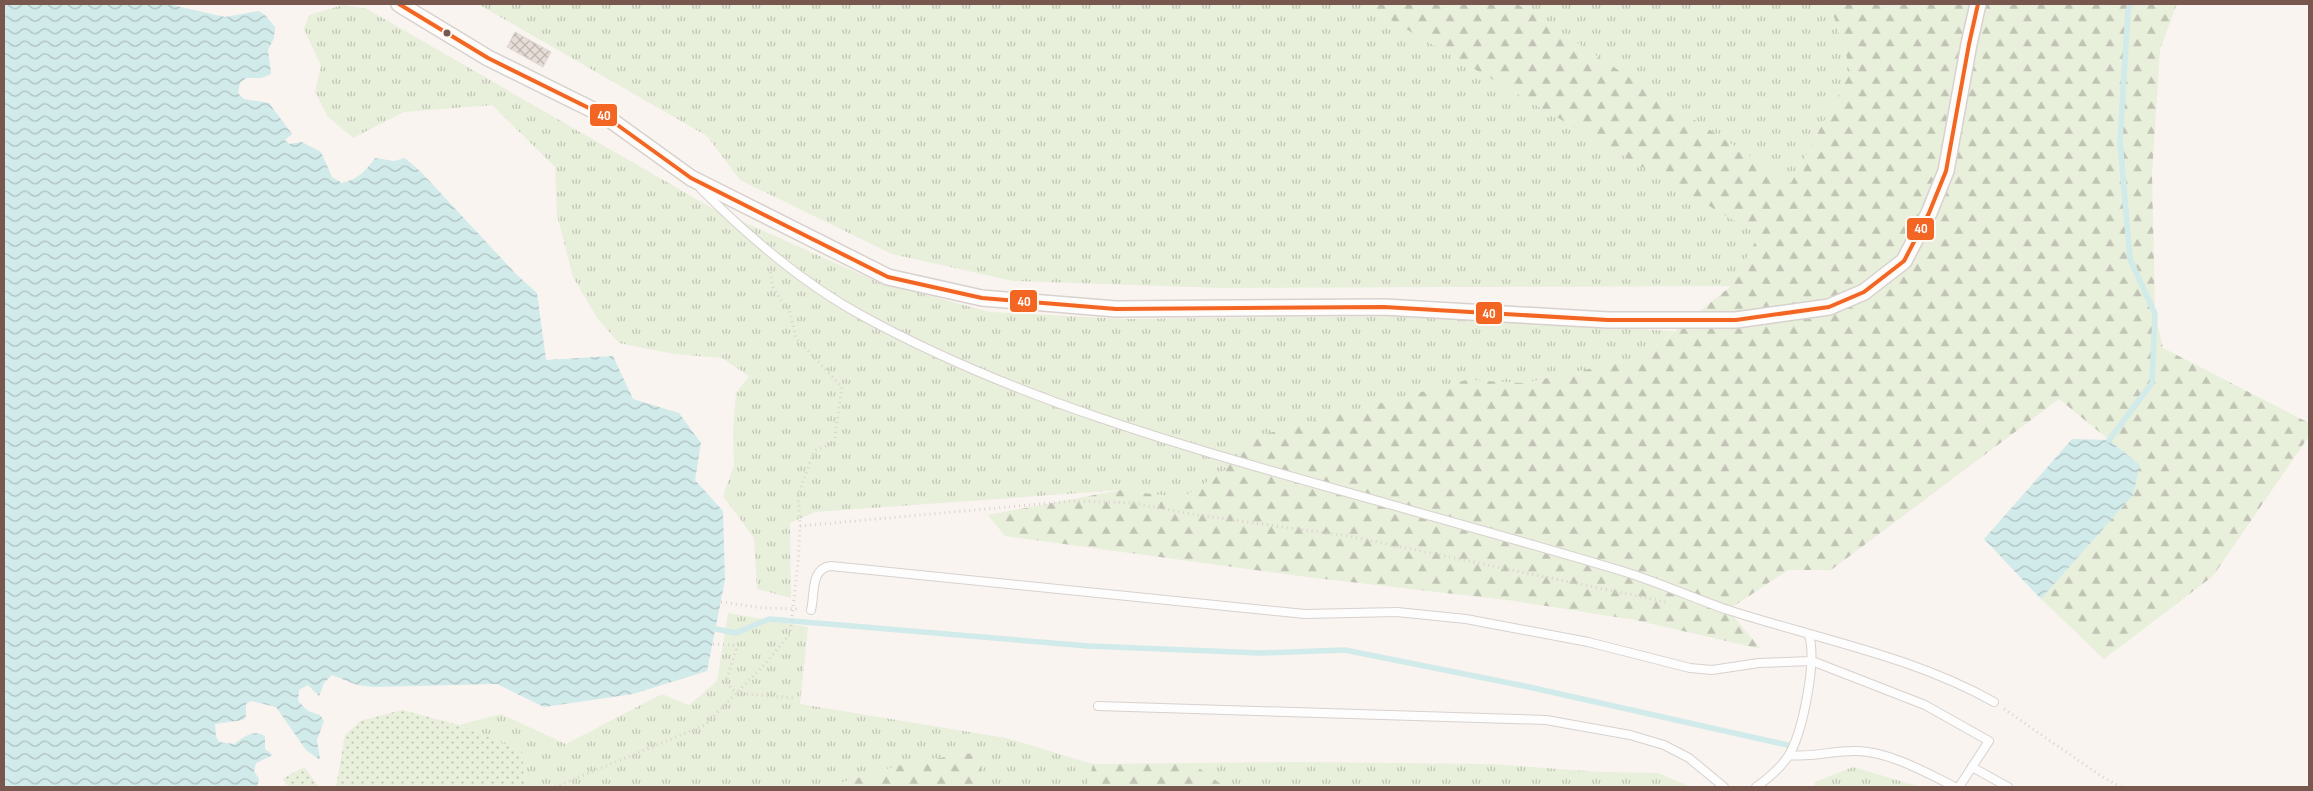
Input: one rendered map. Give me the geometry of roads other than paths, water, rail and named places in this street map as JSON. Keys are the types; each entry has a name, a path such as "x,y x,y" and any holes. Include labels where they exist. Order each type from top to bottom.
{"street":[{"path":"399,4 488,58 605,116 691,178 888,276 982,298 1116,309 1384,307 1608,320 1736,320 1829,307 1864,292 1904,261 1929,213 1946,171 1978,4"}],"lane":[{"path":"691,178 731,218 789,267 858,314 947,359 1067,406 1242,463 1626,572 1727,610 1915,665 1960,683 1994,702"},
{"path":"811,610 815,582 819,572 824,567 831,566 1305,614 1397,612 1466,619 1588,642 1690,668 1712,670 1760,663 1812,662 1925,705 1989,741 1957,787 1895,760 1859,751 1804,756 1789,755"},
{"path":"1756,787 1773,775 1789,755 1796,736 1806,701 1812,662 1813,647 1809,635"},
{"path":"1098,706 1546,720 1622,733 1664,745 1689,758 1724,787"},
{"path":"1972,767 2008,787"}],"water":[{"path":"4,4 168,4 225,17 259,11 265,15 275,27 274,38 268,50 271,74 261,78 246,78 240,83 238,93 244,99 269,103 292,134 285,140 289,144 302,142 321,152 332,177 342,183 361,174 375,158 394,161 405,158 421,172 516,274 537,293 546,360 613,356 633,399 679,413 701,443 695,480 723,511 725,580 707,671 633,694 544,707 497,684 373,687 357,685 332,675 324,683 319,696 308,685 299,690 298,701 308,711 320,715 324,721 317,740 320,760 306,750 276,707 251,701 246,704 246,716 243,720 215,724 216,736 219,742 234,744 256,733 265,736 265,749 273,755 256,763 254,771 259,779 257,787 4,787"},
{"path":"2072,439 2109,440 2140,465 2133,495 2041,599 1984,539"}],"waterway":[{"path":"2109,440 2152,383 2155,314 2130,259 2120,141 2130,4"},
{"path":"716,629 736,633 769,619 1088,646 1260,653 1345,650 1529,687 1792,746"}]}
